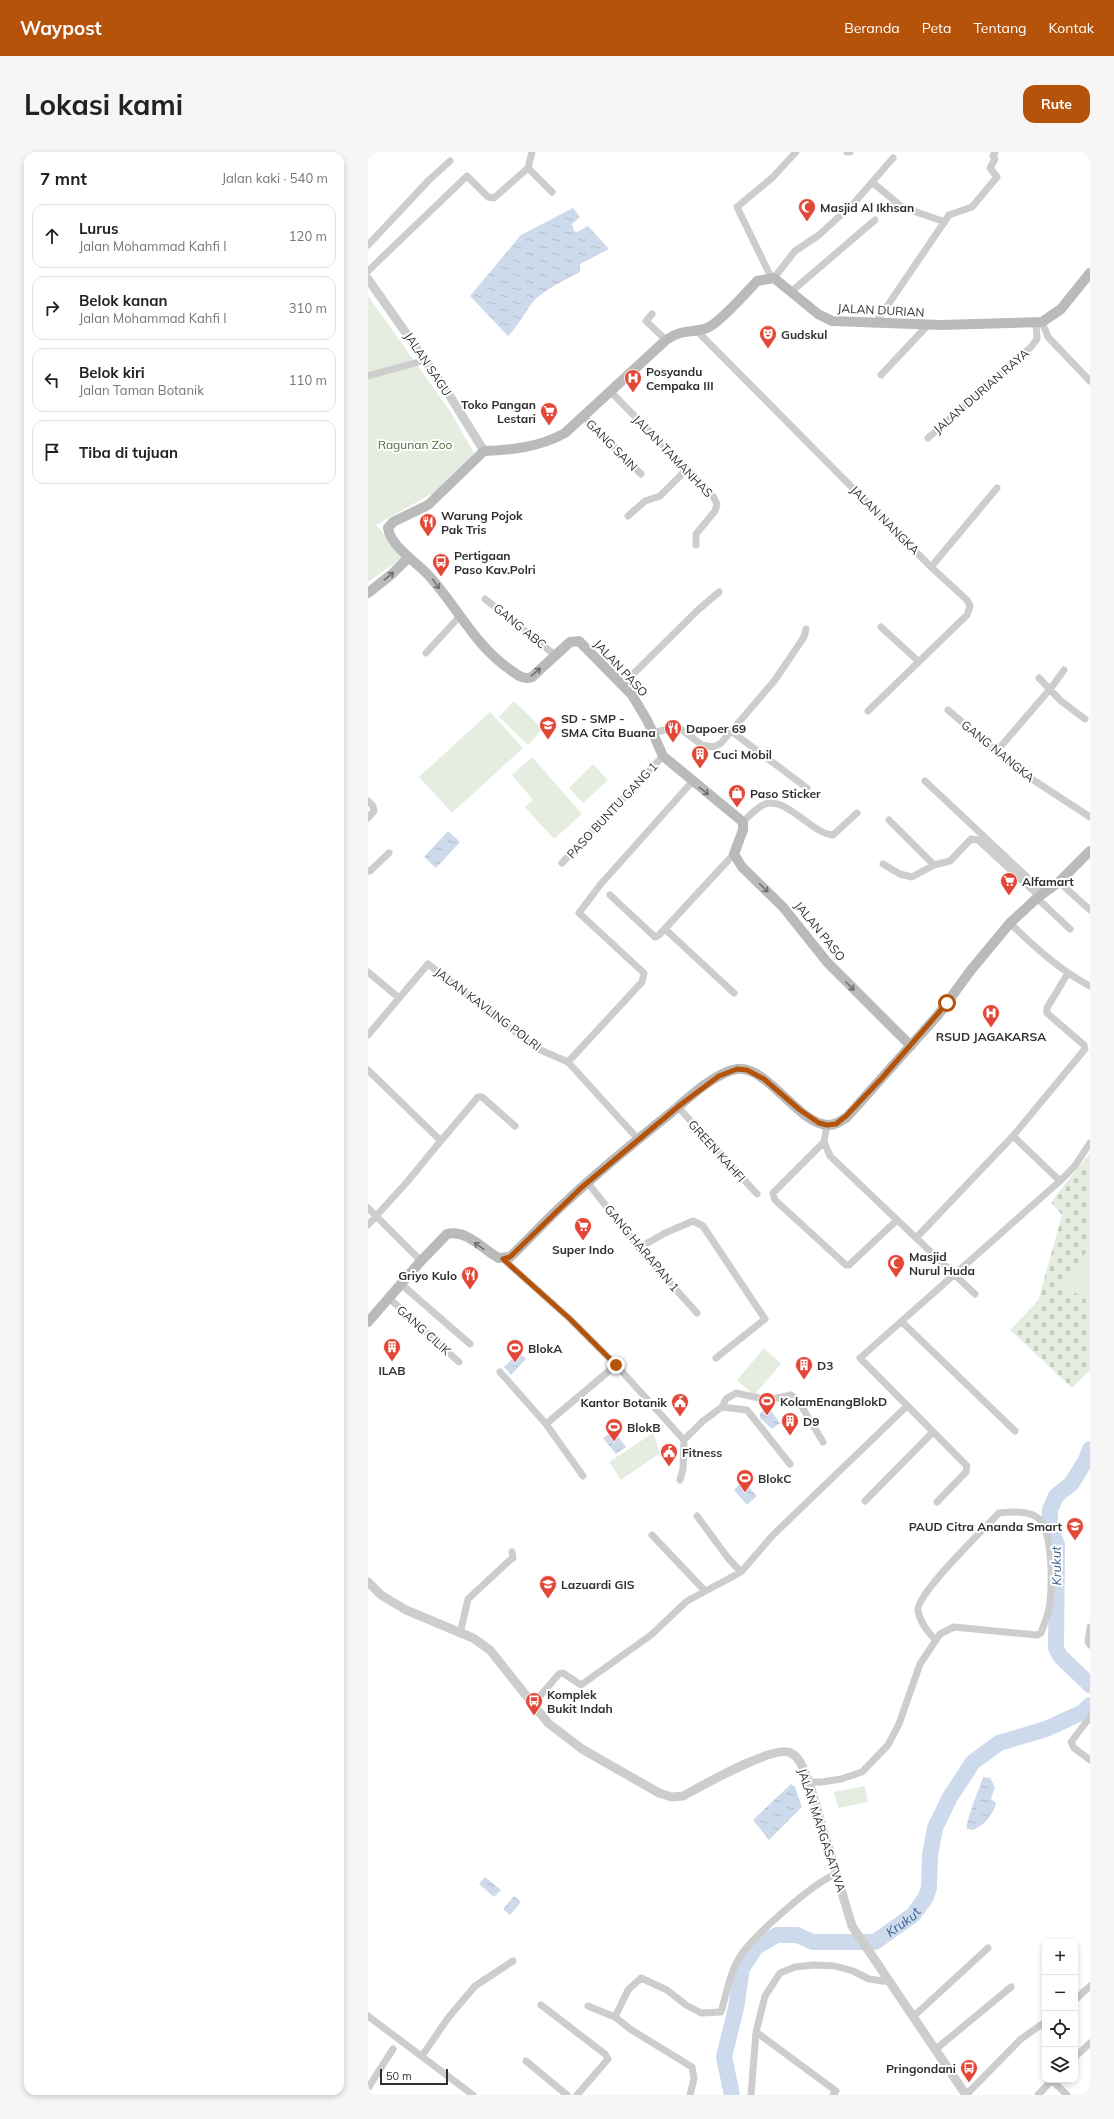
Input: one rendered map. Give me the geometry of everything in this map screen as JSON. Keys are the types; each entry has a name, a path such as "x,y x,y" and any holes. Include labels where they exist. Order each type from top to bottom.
{"main road":[{"name":"JALAN DURIAN","path":"772,278 792,291 824,318 875,324 928,325 1039,322 1053,317 1062,309 1090,273"},
{"path":"484,451 511,450 553,439 565,433 666,340 675,334 694,329 708,328 758,281 772,278"},
{"name":"JALAN PASO","path":"484,451 428,505 390,524 389,532 408,558 431,578 459,617 486,650 501,664 521,677 524,678 532,676 570,642 579,641 622,685 641,708 663,756 692,782 743,822"},
{"path":"368,593 392,574 408,558"},
{"path":"734,854 743,830 743,822"},
{"path":"368,1322 442,1238 453,1232 464,1235 495,1256 503,1259 510,1257 588,1182 638,1139 719,1076 737,1069 747,1070 764,1079 800,1110 819,1123 827,1125 836,1124 846,1116 938,1015 1010,923 1040,896 1059,882 1090,851"},
{"name":"JALAN PASO","path":"734,854 742,867 783,906 827,962 911,1046"}],"street":[{"path":"368,271 467,176 488,197 494,198 528,168 532,152"},
{"path":"796,152 773,177 737,207 756,249 772,278 796,251 831,224 893,158"},
{"path":"875,324 949,215 972,207 998,178 990,168 995,159 993,156 996,152"},
{"path":"368,244 429,180 450,161"},
{"path":"528,168 552,192"},
{"path":"872,182 902,207 945,222"},
{"path":"792,291 875,220"},
{"path":"747,238 756,249"},
{"name":"JALAN SAGU","path":"368,279 426,360 484,451"},
{"path":"652,314 646,321 666,340"},
{"path":"1039,322 1048,337 1090,381"},
{"name":"JALAN DURIAN RAYA","path":"928,438 1031,347 1037,339 1039,322"},
{"path":"881,375 928,325"},
{"name":"JALAN NANGKA","path":"694,329 931,567 967,600 970,606 970,612 868,711"},
{"path":"368,376 426,360"},
{"name":"JALAN TAMANHAS","path":"610,391 713,496 718,504 715,511 696,534 696,545"},
{"name":"GANG SAIN","path":"583,416 641,474"},
{"path":"628,516 645,501 660,496 686,470"},
{"path":"931,567 997,488"},
{"path":"622,685 699,609 719,592"},
{"name":"GANG ABC","path":"485,599 555,655"},
{"path":"426,653 459,617"},
{"path":"881,627 918,661"},
{"path":"652,733 678,727 702,745 714,747 721,743 775,680 804,637 806,629"},
{"path":"996,752 1051,688 1064,670"},
{"path":"1040,678 1051,688 1061,701 1085,719"},
{"name":"GANG NANGKA","path":"948,710 1018,770 1088,816"},
{"path":"731,731 807,788"},
{"name":"PASO BUNTU GANG 1","path":"562,863 663,756"},
{"path":"925,781 1040,896 1070,929"},
{"path":"638,1139 568,1062 642,982 644,973 579,913 692,782"},
{"path":"368,801 373,806 374,811 368,818"},
{"path":"743,822 759,807 766,804 776,804 792,812 826,835 833,835 857,813"},
{"path":"1088,816 1090,808"},
{"path":"889,820 934,865"},
{"path":"883,864 900,874 912,877 934,865 950,861 971,839 978,840 1040,896"},
{"path":"368,871 370,871 389,853"},
{"path":"610,895 655,937 665,929 734,854"},
{"path":"1059,882 1090,910"},
{"path":"1010,923 1026,939 1068,973 1090,986"},
{"path":"665,929 734,993"},
{"name":"JALAN KAVLING POLRI","path":"368,1035 428,964 536,1048 568,1062"},
{"path":"368,972 399,998"},
{"path":"916,1238 1013,1136 1085,1049 1084,1044 1047,1014 1047,1008 1068,973"},
{"path":"368,1070 437,1136 438,1143"},
{"path":"368,1225 478,1097 482,1097 515,1126"},
{"name":"GREEN KAHFI","path":"678,1107 757,1194"},
{"path":"827,1125 824,1142 830,1156 975,1294"},
{"path":"1013,1136 1060,1181"},
{"path":"824,1142 773,1193 774,1200 846,1265 849,1265 897,1220"},
{"path":"937,1502 968,1469 964,1463 860,1358 1060,1181 1074,1166 1090,1143"},
{"name":"GANG HARAPAN 1","path":"588,1182 639,1248 697,1313"},
{"path":"368,1208 421,1261"},
{"path":"639,1248 665,1233 693,1221 704,1226 765,1319 716,1358"},
{"path":"503,1259 570,1319 616,1365 684,1440"},
{"path":"401,1284 470,1344"},
{"name":"GANG CILIK","path":"389,1298 459,1362"},
{"path":"902,1322 1015,1430"},
{"path":"546,1424 616,1365"},
{"path":"500,1372 546,1424 583,1476"},
{"path":"680,1480 683,1469 684,1440 702,1421 722,1407 726,1399 736,1393 768,1400 791,1395 799,1402 823,1442"},
{"path":"533,1704 559,1674 562,1673 581,1685 651,1635 688,1601 741,1572 772,1536 907,1406"},
{"path":"722,1407 747,1410 790,1464"},
{"path":"866,1501 933,1432"},
{"path":"809,1782 836,1780 862,1772 888,1745 899,1724 920,1664 940,1634 954,1627 1037,1635 1041,1633 1050,1605 1049,1539 1045,1526 1037,1517 1017,1511 999,1513 930,1587 919,1602 917,1611 924,1627 935,1640"},
{"path":"697,1516 728,1558 741,1572"},
{"path":"652,1535 705,1592"},
{"path":"460,1634 468,1599 513,1558 512,1552"},
{"name":"JALAN MARGASATWA","path":"368,1582 381,1595 406,1610 460,1634 473,1638 490,1650 548,1723 582,1749 659,1793 672,1797 683,1796 760,1757 780,1752 787,1751 800,1760 809,1782 852,1926 859,1940 914,2016 966,2095"},
{"path":"1090,1627 1088,1642 1090,1645"},
{"path":"1090,1717 1071,1742 1074,1748 1090,1760"},
{"path":"615,2017 628,1990 640,1978 668,1990 686,2005 701,2013 721,2012 737,1961 746,1948 767,1927 806,1894 836,1874"},
{"path":"914,2016 988,1948"},
{"path":"422,2056 448,2018 475,1986 513,1961"},
{"path":"751,2095 756,2032 765,1996 780,1973 795,1967 814,1965 835,1966 853,1971 870,1979 890,1982"},
{"path":"1078,1997 1090,1986"},
{"path":"936,2050 1011,1987"},
{"path":"541,2005 605,2054 608,2059 577,2095"},
{"path":"588,2006 615,2017 630,2029 692,2067 694,2079 690,2095"},
{"path":"368,2016 473,2095"},
{"path":"966,2095 1021,2039 1042,2024"},
{"path":"756,2032 835,2093 844,2095"},
{"path":"1078,2054 1090,2042"},
{"path":"368,2088 393,2050"},
{"path":"526,2062 567,2095"},
{"path":"1038,2095 1049,2083"},
{"path":"1055,2083 1067,2095"}],"green space":[{"name":"Ragunan Zoo","path":"368,296 450,411 474,453 435,492 376,525 403,557 368,582"},
{"path":"514,701 543,729 528,745 499,717"},
{"path":"490,712 523,748 452,813 419,777"},
{"path":"532,757 582,814 554,839 525,807 533,800 512,775"},
{"path":"593,764 608,780 583,803 569,788"},
{"path":"1090,1153 1090,1370 1072,1388 1010,1330 1038,1301 1062,1215 1051,1202"},
{"path":"1090,1246 1090,1302 1064,1286"},
{"path":"764,1348 781,1364 754,1395 737,1380"},
{"path":"653,1433 660,1453 621,1480 609,1462"},
{"path":"865,1786 868,1802 838,1808 834,1792"}],"water":[{"path":"573,208 580,217 572,224 574,231 577,232 588,226 609,249 580,264 580,272 542,293 532,303 508,336 470,296 521,235"},
{"path":"448,831 460,842 436,868 424,857"},
{"name":"BlokA","path":"519,1352 526,1359 511,1375 504,1367"},
{"name":"KolamEnangBlokD","path":"768,1407 780,1423 772,1429 760,1418 760,1413"},
{"name":"BlokB","path":"614,1431 626,1447 616,1454 603,1438"},
{"name":"BlokC","path":"743,1481 757,1496 747,1505 734,1490"},
{"path":"983,1777 990,1778 995,1787 991,1799 996,1803 990,1816 984,1823 973,1830 967,1829 970,1812"},
{"path":"791,1784 795,1787 802,1807 769,1840 753,1820"},
{"path":"485,1877 501,1890 494,1897 479,1884"},
{"path":"514,1896 521,1902 510,1915 503,1909"}],"waterway":[{"name":"Krukut","path":"1090,1449 1086,1460 1072,1483 1056,1496 1050,1510 1050,1526 1057,1545 1056,1648 1060,1656 1090,1685"},
{"name":"Krukut","path":"732,2095 724,2057 736,2008 742,1968 756,1947 777,1935 797,1935 813,1942 875,1942 913,1915 926,1897 929,1887 930,1855 935,1828 950,1797 973,1762 999,1743 1046,1729 1083,1712 1090,1705"}],"place":[{"name":"Masjid Al Ikhsan","path":"807,222"},
{"name":"Gudskul","path":"768,349"},
{"name":"Posyandu Cempaka III","path":"633,393"},
{"name":"Toko Pangan Lestari","path":"549,426"},
{"name":"Warung Pojok Pak Tris","path":"428,537"},
{"name":"Pertigaan Paso Kav.Polri","path":"441,577"},
{"name":"SD - SMP - SMA Cita Buana","path":"548,740"},
{"name":"Dapoer 69","path":"673,743"},
{"name":"Cuci Mobil","path":"700,769"},
{"name":"Paso Sticker","path":"737,808"},
{"name":"Alfamart","path":"1009,896"},
{"name":"RSUD JAGAKARSA","path":"991,1028"},
{"name":"Super Indo","path":"583,1241"},
{"name":"Masjid Nurul Huda","path":"896,1278"},
{"name":"Griyo Kulo","path":"470,1290"},
{"name":"ILAB","path":"392,1362"},
{"name":"BlokA","path":"515,1363"},
{"name":"D3","path":"804,1380"},
{"name":"KolamEnangBlokD","path":"767,1416"},
{"name":"Kantor Botanik","path":"680,1417"},
{"name":"D9","path":"790,1436"},
{"name":"BlokB","path":"614,1442"},
{"name":"Fitness","path":"669,1467"},
{"name":"BlokC","path":"745,1493"},
{"name":"PAUD Citra Ananda Smart","path":"1075,1541"},
{"name":"Lazuardi GIS","path":"548,1599"},
{"name":"Komplek Bukit Indah","path":"534,1716"},
{"name":"Pringondani","path":"969,2083"}],"route":[{"path":"616,1365 570,1319 503,1259 510,1257 567,1200 638,1139 719,1076 737,1069 747,1070 764,1079 800,1110 819,1123 827,1125 836,1124 846,1116 882,1078 947,1003"}]}
